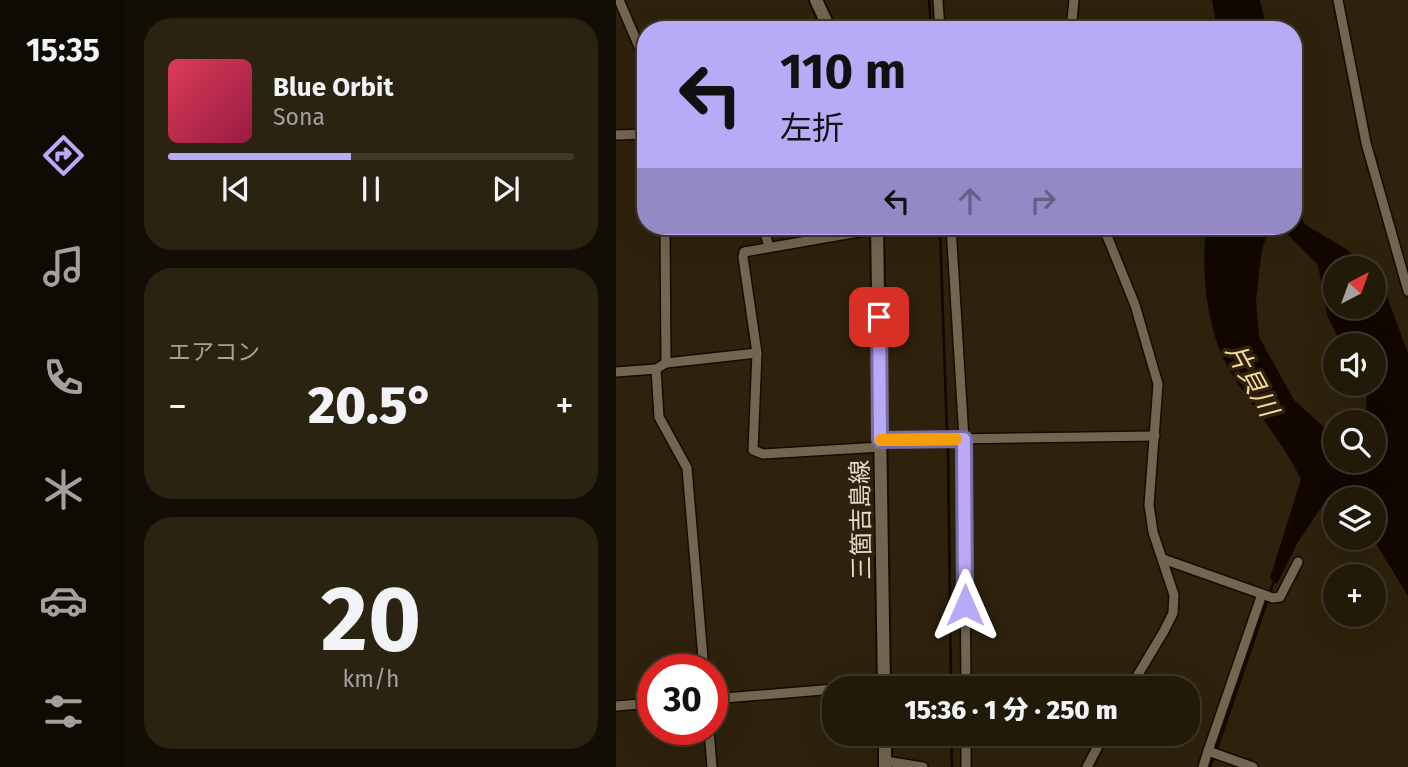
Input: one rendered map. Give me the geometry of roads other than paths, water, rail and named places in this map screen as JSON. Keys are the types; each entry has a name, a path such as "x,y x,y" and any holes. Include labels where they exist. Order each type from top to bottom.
{"main road":[{"path":"816,0 826,21"},
{"name":"三箇吉島線","path":"877,235 884,676"},
{"path":"885,746 885,764"}],"street":[{"path":"619,0 637,42"},
{"path":"937,0 939,21"},
{"path":"1072,21 1074,0"},
{"path":"1338,0 1366,143 1408,291"},
{"path":"616,135 637,134"},
{"path":"665,235 666,363"},
{"path":"766,235 769,247"},
{"path":"831,235 744,252 757,353 751,430 753,450 763,454 941,439 1155,436"},
{"path":"951,235 966,676"},
{"path":"1107,235 1135,305 1158,384 1149,505 1153,533 1174,595 1172,613 1137,676"},
{"path":"616,372 656,369 666,363 757,353"},
{"path":"656,369 659,417 687,468 703,654"},
{"path":"1163,559 1273,598 1280,597 1298,562"},
{"path":"1203,767 1262,594"},
{"path":"728,698 822,690"},
{"path":"616,706 637,705"},
{"path":"710,745 712,767"},
{"path":"966,746 966,767"},
{"path":"1087,767 1098,746"},
{"path":"1209,751 1253,767"},
{"path":"885,764 923,767"}],"water":[{"path":"1212,0 1260,0 1265,21 1216,21"},
{"path":"1302,218 1304,224 1355,256 1323,256 1323,293 1318,265 1288,235 1302,235"},
{"name":"片貝川","path":"1206,235 1267,235 1262,249 1256,300 1259,337 1294,400 1323,426 1323,473 1386,473 1386,410 1366,410 1367,396 1386,396 1386,333 1336,333 1329,319 1386,319 1386,294 1408,353 1408,596 1380,550 1386,550 1386,487 1323,487 1323,504 1298,542 1277,584 1270,578 1301,479 1230,371 1215,338 1205,281"}],"waterway":[{"path":"929,0 930,21"},
{"path":"940,235 947,433"},
{"path":"948,447 951,676"},
{"path":"1216,751 1275,578"},
{"path":"951,746 952,767"},
{"path":"1210,767 1214,757"}]}
